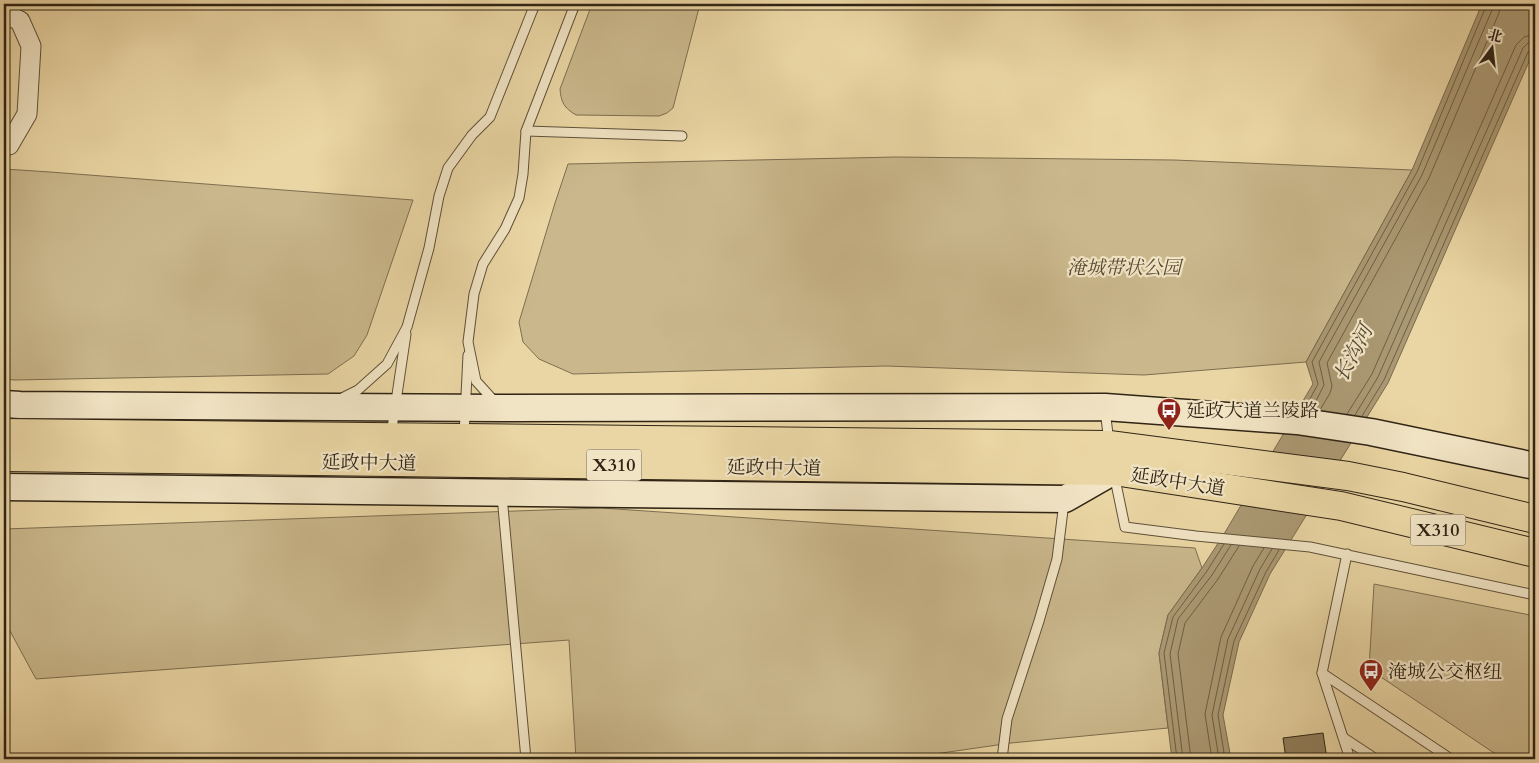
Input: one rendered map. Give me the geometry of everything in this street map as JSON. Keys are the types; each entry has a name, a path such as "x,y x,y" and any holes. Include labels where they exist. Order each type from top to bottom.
{"main road":[{"name":"延政中大道","path":"4,432 386,463"},
{"name":"延政中大道","path":"4,457 462,464 1111,458 1232,462 1348,476 1535,518"},
{"name":"延政中大道","path":"1111,458 1224,488 1341,506 1535,554"},
{"path":"1504,511 1535,510"}],"street":[{"path":"4,13 20,21 31,46 27,114 9,144 4,146"},
{"path":"4,404 30,406 465,408 1105,407 1297,421 1371,432 1535,466"},
{"path":"4,486 386,463 462,464 502,493 1065,499 1111,458"}],"lane":[{"path":"386,463 407,327 429,248 439,196 448,168 472,135 490,117 536,4"},
{"path":"462,464 468,342 474,294 483,264 505,229 519,198 524,174 526,131 575,4"},
{"path":"526,131 682,136"},
{"path":"325,407 358,390 387,364 407,327"},
{"path":"468,342 476,381 500,408"},
{"path":"1105,407 1111,458 1125,526 1196,536 1310,547 1535,595"},
{"path":"502,493 526,759"},
{"path":"1002,759 1007,719 1057,559 1065,499"},
{"path":"1347,554 1322,673 1350,759"},
{"path":"1322,673 1451,759"},
{"path":"1344,738 1376,759"}],"green space":[{"path":"592,4 700,4 673,108 667,113 659,116 576,115 564,104 560,89"},
{"name":"淹城带状公园","path":"896,157 1174,160 1412,170 1306,362 1144,375 886,366 573,374 539,359 523,342 519,322 568,164"},
{"path":"4,169 413,200 367,335 354,356 328,374 14,380 4,379"},
{"path":"601,508 1195,548 1202,568 1168,615 1159,653 1168,728 1011,743 900,759 576,759 569,640 36,679 10,631 4,630 4,529"},
{"path":"1374,584 1535,616 1535,759 1503,759 1369,669"}],"water":[{"name":"长沟河","path":"1482,4 1535,4 1535,48 1388,383 1270,574 1239,642 1223,715 1231,759 1172,759 1159,653 1168,615 1224,534 1313,384 1306,362 1412,170"}],"building":[{"path":"1323,733 1327,759 1286,759 1283,738"}],"place":[{"name":"延政大道兰陵路","path":"1169,431"},
{"name":"淹城公交枢纽","path":"1371,692"}]}
